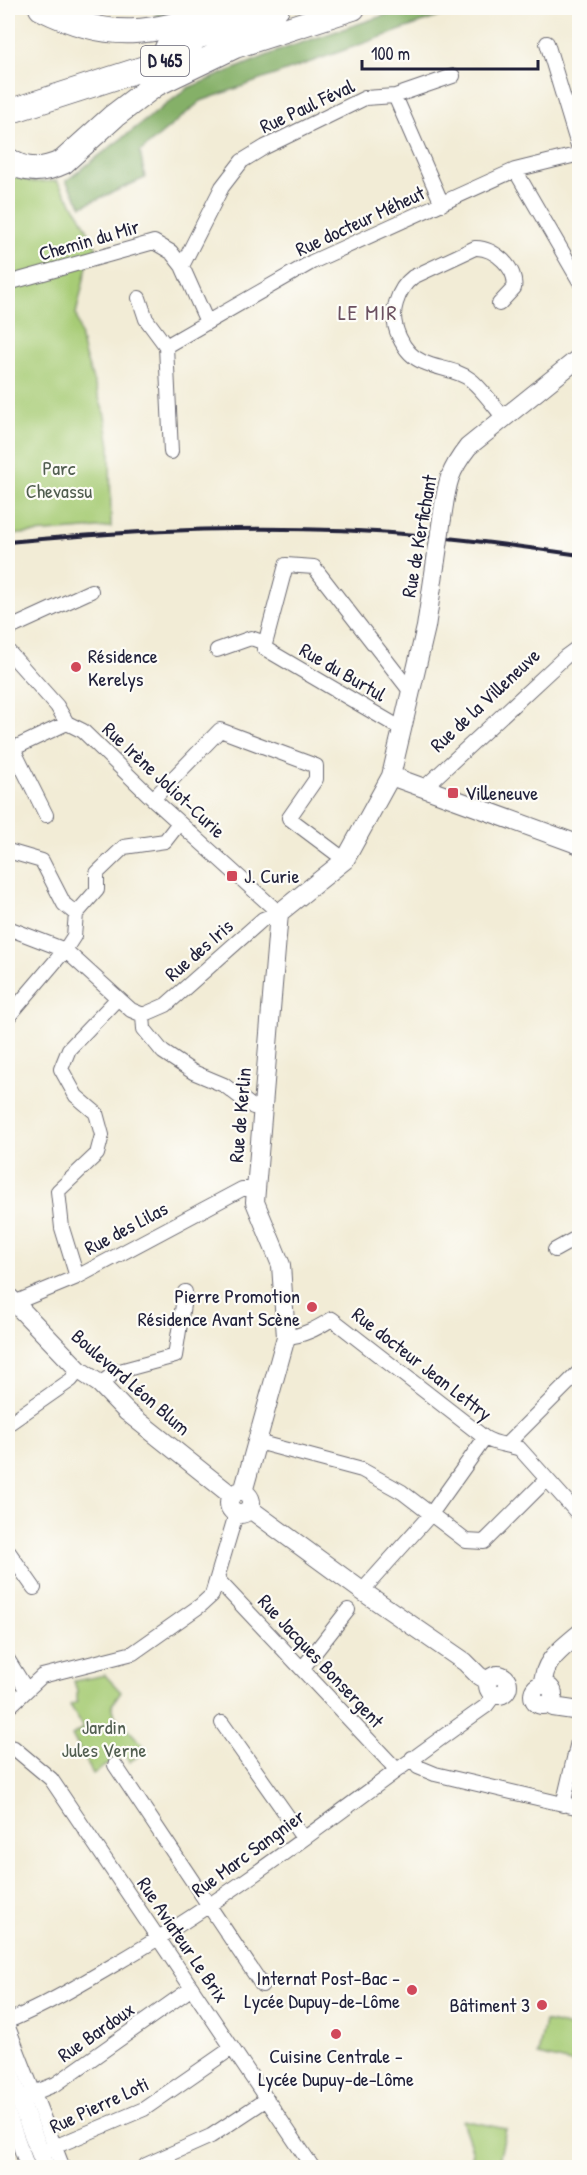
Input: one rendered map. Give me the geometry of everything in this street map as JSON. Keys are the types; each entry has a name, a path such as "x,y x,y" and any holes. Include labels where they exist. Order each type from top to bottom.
{"highway":[{"path":"41,8 105,31 135,32 165,27 237,8"},
{"name":"D 465","path":"8,111 110,69 278,8"},
{"name":"D 465","path":"8,111 116,78 322,8"},
{"path":"8,160 30,169 43,170 53,167 63,162 114,116 156,84 235,46 353,8"}],"street":[{"path":"548,43 579,153"},
{"name":"Rue Paul Féval","path":"182,266 222,187 242,161 265,147 366,98 395,96 453,76"},
{"path":"395,96 442,204"},
{"name":"Rue docteur Méheut","path":"166,346 312,262 515,170 579,153"},
{"path":"515,170 579,282"},
{"name":"Chemin du Mir","path":"8,282 154,242 171,252 182,266 207,322"},
{"path":"499,304 513,292 514,276 494,253 475,248 413,277 406,283 395,304 395,316 400,338 413,356 422,362 459,373 470,380 504,418"},
{"path":"139,298 146,319 166,346 171,452"},
{"name":"Rue de Kerfichant","path":"391,776 426,627 447,480 454,464 468,447 579,357"},
{"path":"217,650 251,638 264,646 286,565 314,567 411,692"},
{"path":"8,629 91,591"},
{"name":"Rue du Burtul","path":"264,646 402,729"},
{"name":"Rue de la Villeneuve","path":"424,788 579,646"},
{"path":"8,651 57,706 67,723 10,750 46,815"},
{"name":"Rue Irène Joliot-Curie","path":"67,723 83,731 153,800 279,913"},
{"path":"153,800 220,730 316,766 316,779 289,818 345,861"},
{"path":"279,913 345,861 391,776 579,845"},
{"path":"8,1017 65,950 74,936 76,914 97,890 97,873 124,847 165,841 179,823"},
{"path":"8,851 42,861 64,904 76,914"},
{"name":"Rue des Iris","path":"143,1015 166,1005 263,919 279,913"},
{"name":"Rue de Kerlin","path":"8,1708 42,1676 133,1653 201,1605 212,1595 218,1580 286,1337 280,1265 255,1202 279,913"},
{"path":"8,928 65,950 132,1010 143,1015 144,1029 163,1052 193,1072 224,1085 253,1107 263,1108"},
{"path":"77,1277 62,1228 58,1191 97,1154 102,1135 96,1113 76,1096 62,1069 69,1049 118,998"},
{"name":"Rue des Lilas","path":"11,1300 77,1277 242,1189 256,1189"},
{"path":"555,1250 579,1236"},
{"path":"100,1384 116,1372 175,1356 185,1292"},
{"name":"Boulevard Léon Blum","path":"11,1300 80,1370 100,1384 127,1412 240,1502 362,1591 498,1685 507,1697 528,1702 543,1694 553,1707 579,1710"},
{"name":"Rue docteur Jean Lettry","path":"286,1337 312,1331 332,1319 485,1438 494,1443 507,1443 520,1449 579,1516"},
{"path":"8,1424 70,1380 80,1370"},
{"path":"507,1443 579,1371"},
{"path":"569,1381 579,1392"},
{"path":"362,1591 430,1514 485,1438"},
{"path":"257,1442 362,1470 402,1492 466,1541 484,1542 547,1479"},
{"path":"8,1551 33,1588"},
{"name":"Rue Jacques Bonsergent","path":"218,1580 396,1770"},
{"path":"302,1669 348,1610"},
{"path":"543,1694 543,1674 550,1659 579,1633"},
{"path":"8,1660 26,1689"},
{"name":"Rue Marc Sangnier","path":"8,2021 42,2007 159,1939 209,1906 486,1706 498,1685"},
{"path":"222,1723 303,1838"},
{"path":"563,1805 579,1733"},
{"name":"Rue Aviateur Le Brix","path":"8,1748 14,1748 51,1779 314,2168"},
{"path":"412,1758 418,1767 435,1774 579,1808"},
{"path":"115,1765 262,1986"},
{"name":"Rue Bardoux","path":"20,2102 56,2084 192,1988"},
{"path":"8,2027 28,2168"},
{"name":"Rue Pierre Loti","path":"47,2156 144,2109 232,2048"},
{"path":"8,2070 20,2102 47,2156 63,2168"},
{"path":"146,2165 211,2136 267,2099"}],"green space":[{"path":"161,8 189,8 154,18"},
{"path":"406,8 463,8 201,101 140,152 145,178 82,206 66,181 188,88 283,49"},
{"name":"Parc Chevassu","path":"14,176 32,182 57,181 80,215 99,253 87,266 76,314 84,353 105,416 110,446 111,527 8,535 8,183"},
{"name":"Jardin Jules Verne","path":"105,1675 121,1692 112,1705 115,1716 148,1750 129,1762 124,1753 93,1774 72,1735 84,1728 70,1705 77,1702 74,1681"},
{"path":"545,2021 579,2029 579,2065 538,2055"},
{"path":"463,2120 506,2129 499,2161 501,2162 500,2167 470,2167 473,2152"}],"railway":[{"path":"8,542 161,531 315,529 437,537 580,555"}],"place":[{"name":"Résidence Kerelys","path":"76,667"},
{"name":"Villeneuve","path":"453,793"},
{"name":"J. Curie","path":"232,876"},
{"name":"Pierre Promotion Résidence Avant Scène","path":"312,1307"},
{"name":"Internat Post-Bac - Lycée Dupuy-de-Lôme","path":"412,1990"},
{"name":"Bâtiment 3","path":"542,2005"},
{"name":"Cuisine Centrale - Lycée Dupuy-de-Lôme","path":"336,2034"}],"district":[{"name":"LE MIR","path":"368,312"}]}
